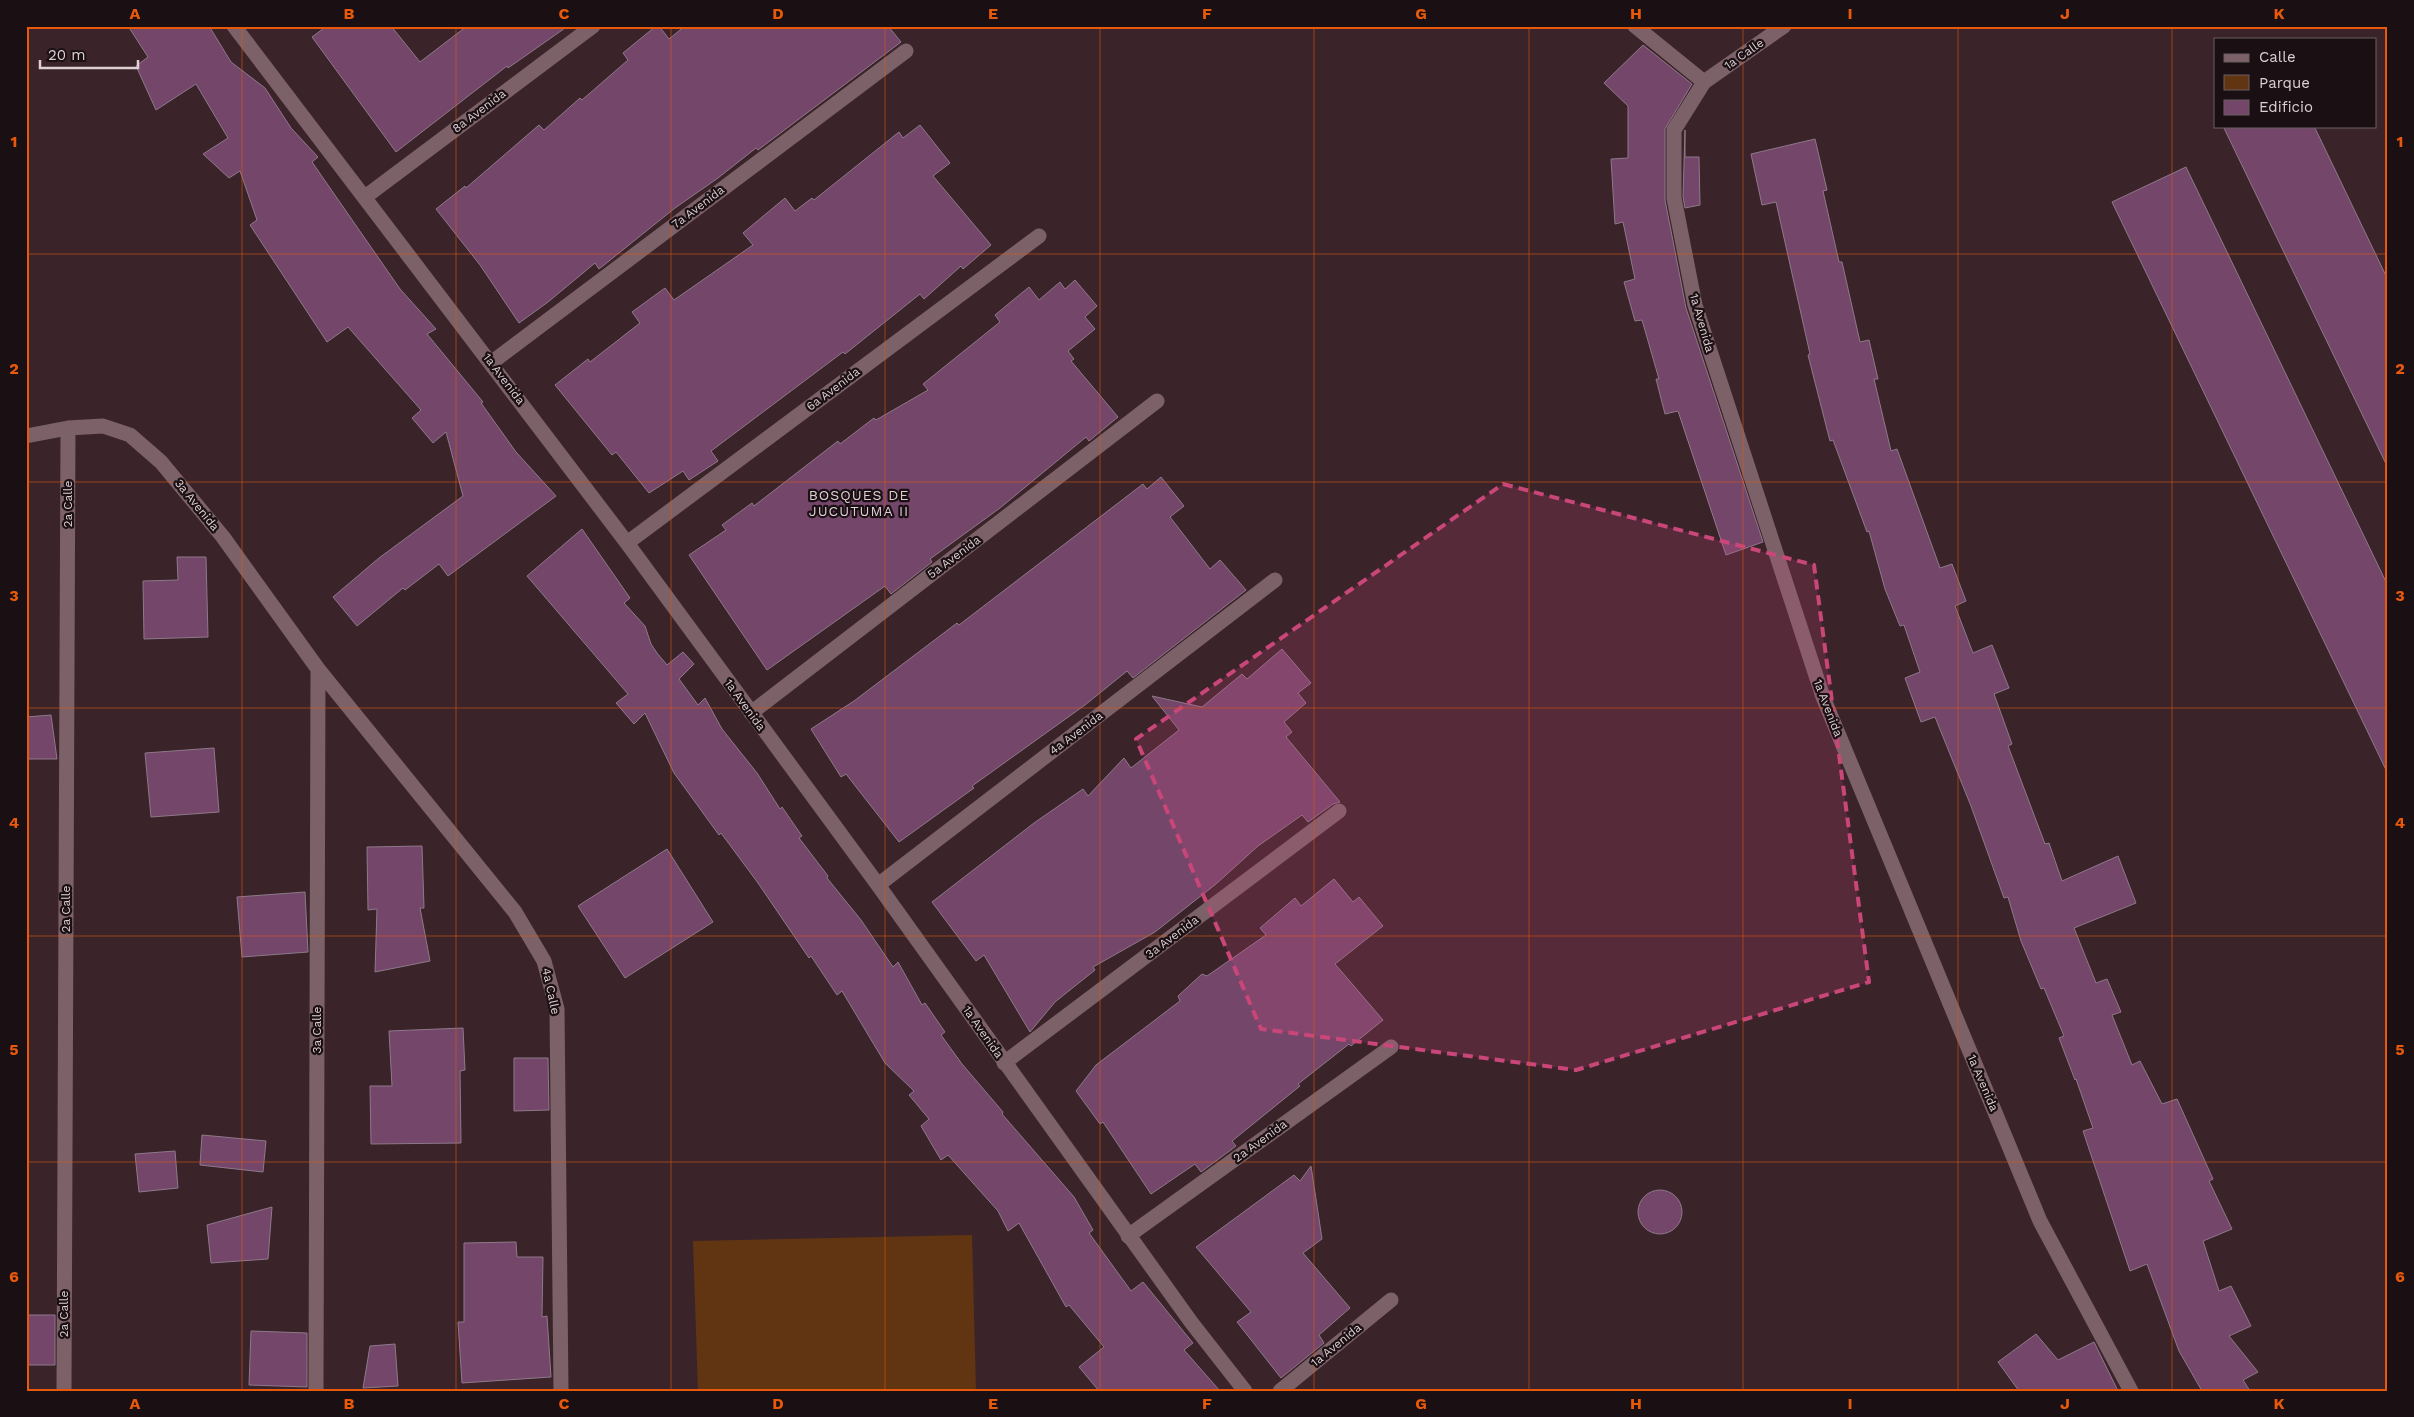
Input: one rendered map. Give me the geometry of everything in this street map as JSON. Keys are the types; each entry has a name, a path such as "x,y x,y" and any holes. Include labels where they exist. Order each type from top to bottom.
{"street":[{"name":"1a Avenida","path":"234,26 627,542 878,885 1128,1236 1191,1322 1246,1391"},
{"name":"8a Avenida","path":"365,197 593,26"},
{"path":"1635,26 1704,82"},
{"name":"1a Calle","path":"1704,82 1784,26"},
{"name":"7a Avenida","path":"491,363 906,51"},
{"name":"1a Avenida","path":"1704,82 1674,130 1674,198 1695,304 1820,688 2040,1221 2131,1391"},
{"name":"6a Avenida","path":"627,542 1039,236"},
{"name":"5a Avenida","path":"751,713 1157,401"},
{"name":"3a Avenida","path":"26,436 68,428 103,426 130,435 161,462 223,537 318,669"},
{"name":"2a Calle","path":"64,1391 68,428"},
{"name":"4a Avenida","path":"878,885 1275,580"},
{"name":"3a Calle","path":"316,1391 318,669"},
{"name":"4a Calle","path":"318,669 515,912 544,961 556,1009 561,1391"},
{"name":"3a Avenida","path":"1004,1063 1339,811"},
{"name":"2a Avenida","path":"1128,1236 1391,1047"},
{"name":"1a Avenida","path":"1280,1391 1391,1300"}],"highlighted area":[{"path":"1503,484 1814,565 1869,982 1576,1070 1261,1029 1136,739"}],"green space":[{"path":"972,1235 976,1391 698,1391 693,1241"}],"building":[{"path":"128,26 209,26 231,62 265,88 291,128 318,157 312,162 400,289 436,329 427,334 483,402 481,403 516,452 556,496 448,576 439,564 405,590 403,588 357,626 333,597 379,558 463,496 446,432 433,443 412,418 421,410 348,327 327,342 250,225 257,220 240,171 229,178 203,154 228,138 196,84 156,110 136,66 148,57"},
{"path":"327,26 391,26 420,62 467,26 568,26 508,68 507,66 396,152 312,37"},
{"path":"656,26 659,26 669,39 685,26 888,26 901,42 758,150 756,148 675,208 599,269 595,263 519,323 480,265 436,209 465,186 466,188 539,125 544,130 580,98 582,100 628,60 623,53"},
{"path":"1643,45 1692,84 1665,129 1665,200 1686,308 1763,542 1726,555 1678,411 1665,414 1656,379 1659,379 1642,320 1635,321 1624,282 1635,279 1623,222 1615,224 1611,159 1628,158 1628,106 1604,83"},
{"path":"920,125 950,163 933,176 991,245 963,269 961,266 924,299 920,294 845,354 843,352 711,451 718,461 689,480 683,471 649,493 616,452 612,455 555,385 588,359 590,362 640,323 632,312 665,288 674,300 753,245 743,233 785,198 795,211 812,198 814,200 899,132 903,138"},
{"path":"2224,128 2315,128 2388,280 2388,468"},
{"path":"1685,130 1685,157 1699,157 1700,205 1685,208 1683,197"},
{"path":"1815,139 1827,190 1823,191 1839,262 1842,262 1860,342 1869,340 1878,379 1874,379 1891,451 1897,449 1940,568 1952,564 1966,601 1955,606 1973,653 1992,645 2009,688 1994,694 2012,744 2008,746 2045,844 2049,843 2062,881 2118,856 2136,903 2074,928 2096,983 2107,979 2121,1012 2112,1015 2132,1065 2140,1061 2162,1104 2177,1099 2213,1179 2209,1181 2232,1229 2203,1241 2219,1291 2231,1286 2251,1326 2229,1336 2258,1372 2243,1380 2250,1391 2202,1391 2179,1351 2147,1264 2130,1271 2083,1131 2093,1128 2059,1038 2064,1036 2044,988 2041,989 2021,941 2008,897 2004,898 1971,806 1935,717 1921,722 1905,678 1920,672 1904,625 1900,626 1885,589 1869,531 1867,532 1833,440 1830,441 1808,355 1810,354 1776,202 1762,205 1751,154"},
{"path":"2186,167 2388,586 2388,774 2112,202"},
{"path":"1075,280 1097,306 1085,317 1095,329 1068,351 1074,359 1071,361 1118,417 1089,441 1086,437 1000,508 930,559 932,562 891,594 885,586 767,670 689,555 726,530 722,525 752,503 754,506 838,441 840,444 874,418 876,420 928,390 923,384 1000,322 995,315 1029,287 1039,300 1060,282 1065,289"},
{"path":"1161,477 1184,506 1170,517 1210,569 1220,560 1246,590 1133,678 1127,671 1085,705 972,786 974,788 899,842 846,774 841,777 811,729 854,701 957,623 959,625 1143,484 1147,489"},
{"path":"582,529 630,598 624,603 645,626 651,644 657,653 667,665 683,652 694,664 679,679 698,705 705,698 722,729 757,773 780,809 782,807 802,836 799,838 828,876 827,878 861,920 893,967 898,962 922,1005 925,1003 945,1032 941,1035 962,1064 1003,1112 1002,1114 1074,1197 1093,1230 1089,1233 1131,1291 1143,1282 1193,1343 1184,1350 1220,1391 1099,1391 1079,1367 1104,1347 1069,1305 1066,1307 1019,1223 1008,1231 998,1211 948,1155 941,1160 921,1126 929,1119 909,1095 914,1091 885,1063 842,991 837,995 811,956 809,958 758,883 721,833 719,835 674,773 645,713 634,724 616,703 628,694 527,576"},
{"path":"177,557 206,557 208,637 144,639 143,581 178,580"},
{"path":"1282,649 1311,683 1298,693 1306,703 1284,722 1292,732 1286,737 1340,802 1333,804 1308,822 1302,815 1258,846 1216,884 1155,932 1093,967 1095,970 1055,1002 1030,1032 984,955 976,961 932,902 1034,823 1083,789 1088,796 1124,758 1131,768 1179,730 1152,696 1202,707 1242,674 1247,679"},
{"path":"51,715 57,759 26,759 26,717"},
{"path":"214,748 219,812 151,817 145,753"},
{"path":"422,846 424,908 420,908 430,961 375,972 377,909 368,910 367,847"},
{"path":"667,849 713,922 625,978 578,906"},
{"path":"1334,879 1353,902 1359,897 1383,926 1335,964 1383,1020 1351,1046 1349,1044 1298,1084 1300,1086 1232,1141 1236,1146 1220,1158 1201,1172 1195,1164 1151,1194 1103,1122 1100,1124 1076,1091 1096,1065 1180,1001 1178,996 1202,974 1207,976 1266,935 1260,928 1295,898 1301,906"},
{"path":"305,892 308,952 242,957 237,897"},
{"path":"463,1028 465,1070 460,1071 461,1143 371,1144 370,1086 392,1086 389,1031"},
{"path":"514,1058 548,1058 549,1110 514,1111"},
{"path":"202,1135 266,1141 263,1172 200,1165"},
{"path":"175,1151 178,1188 139,1192 135,1154"},
{"path":"1311,1166 1322,1239 1303,1253 1350,1308 1319,1335 1324,1343 1281,1378 1237,1322 1251,1312 1196,1247 1294,1175 1300,1181"},
{"path":"1656,1190 1664,1190 1676,1196 1682,1212 1676,1228 1664,1234 1656,1234 1644,1228 1638,1216 1638,1208 1644,1196"},
{"path":"272,1207 268,1259 211,1263 207,1225"},
{"path":"516,1242 517,1257 543,1257 542,1317 547,1316 551,1377 462,1383 458,1322 464,1322 464,1243"},
{"path":"26,1315 55,1315 55,1365 26,1365"},
{"path":"251,1331 307,1333 307,1387 249,1385"},
{"path":"2036,1334 2058,1360 2094,1342 2118,1391 2019,1391 1998,1362"},
{"path":"395,1344 398,1386 363,1388 370,1346"}],"district":[{"name":"BOSQUES DE JUCUTUMA II","path":"859,504"}]}
